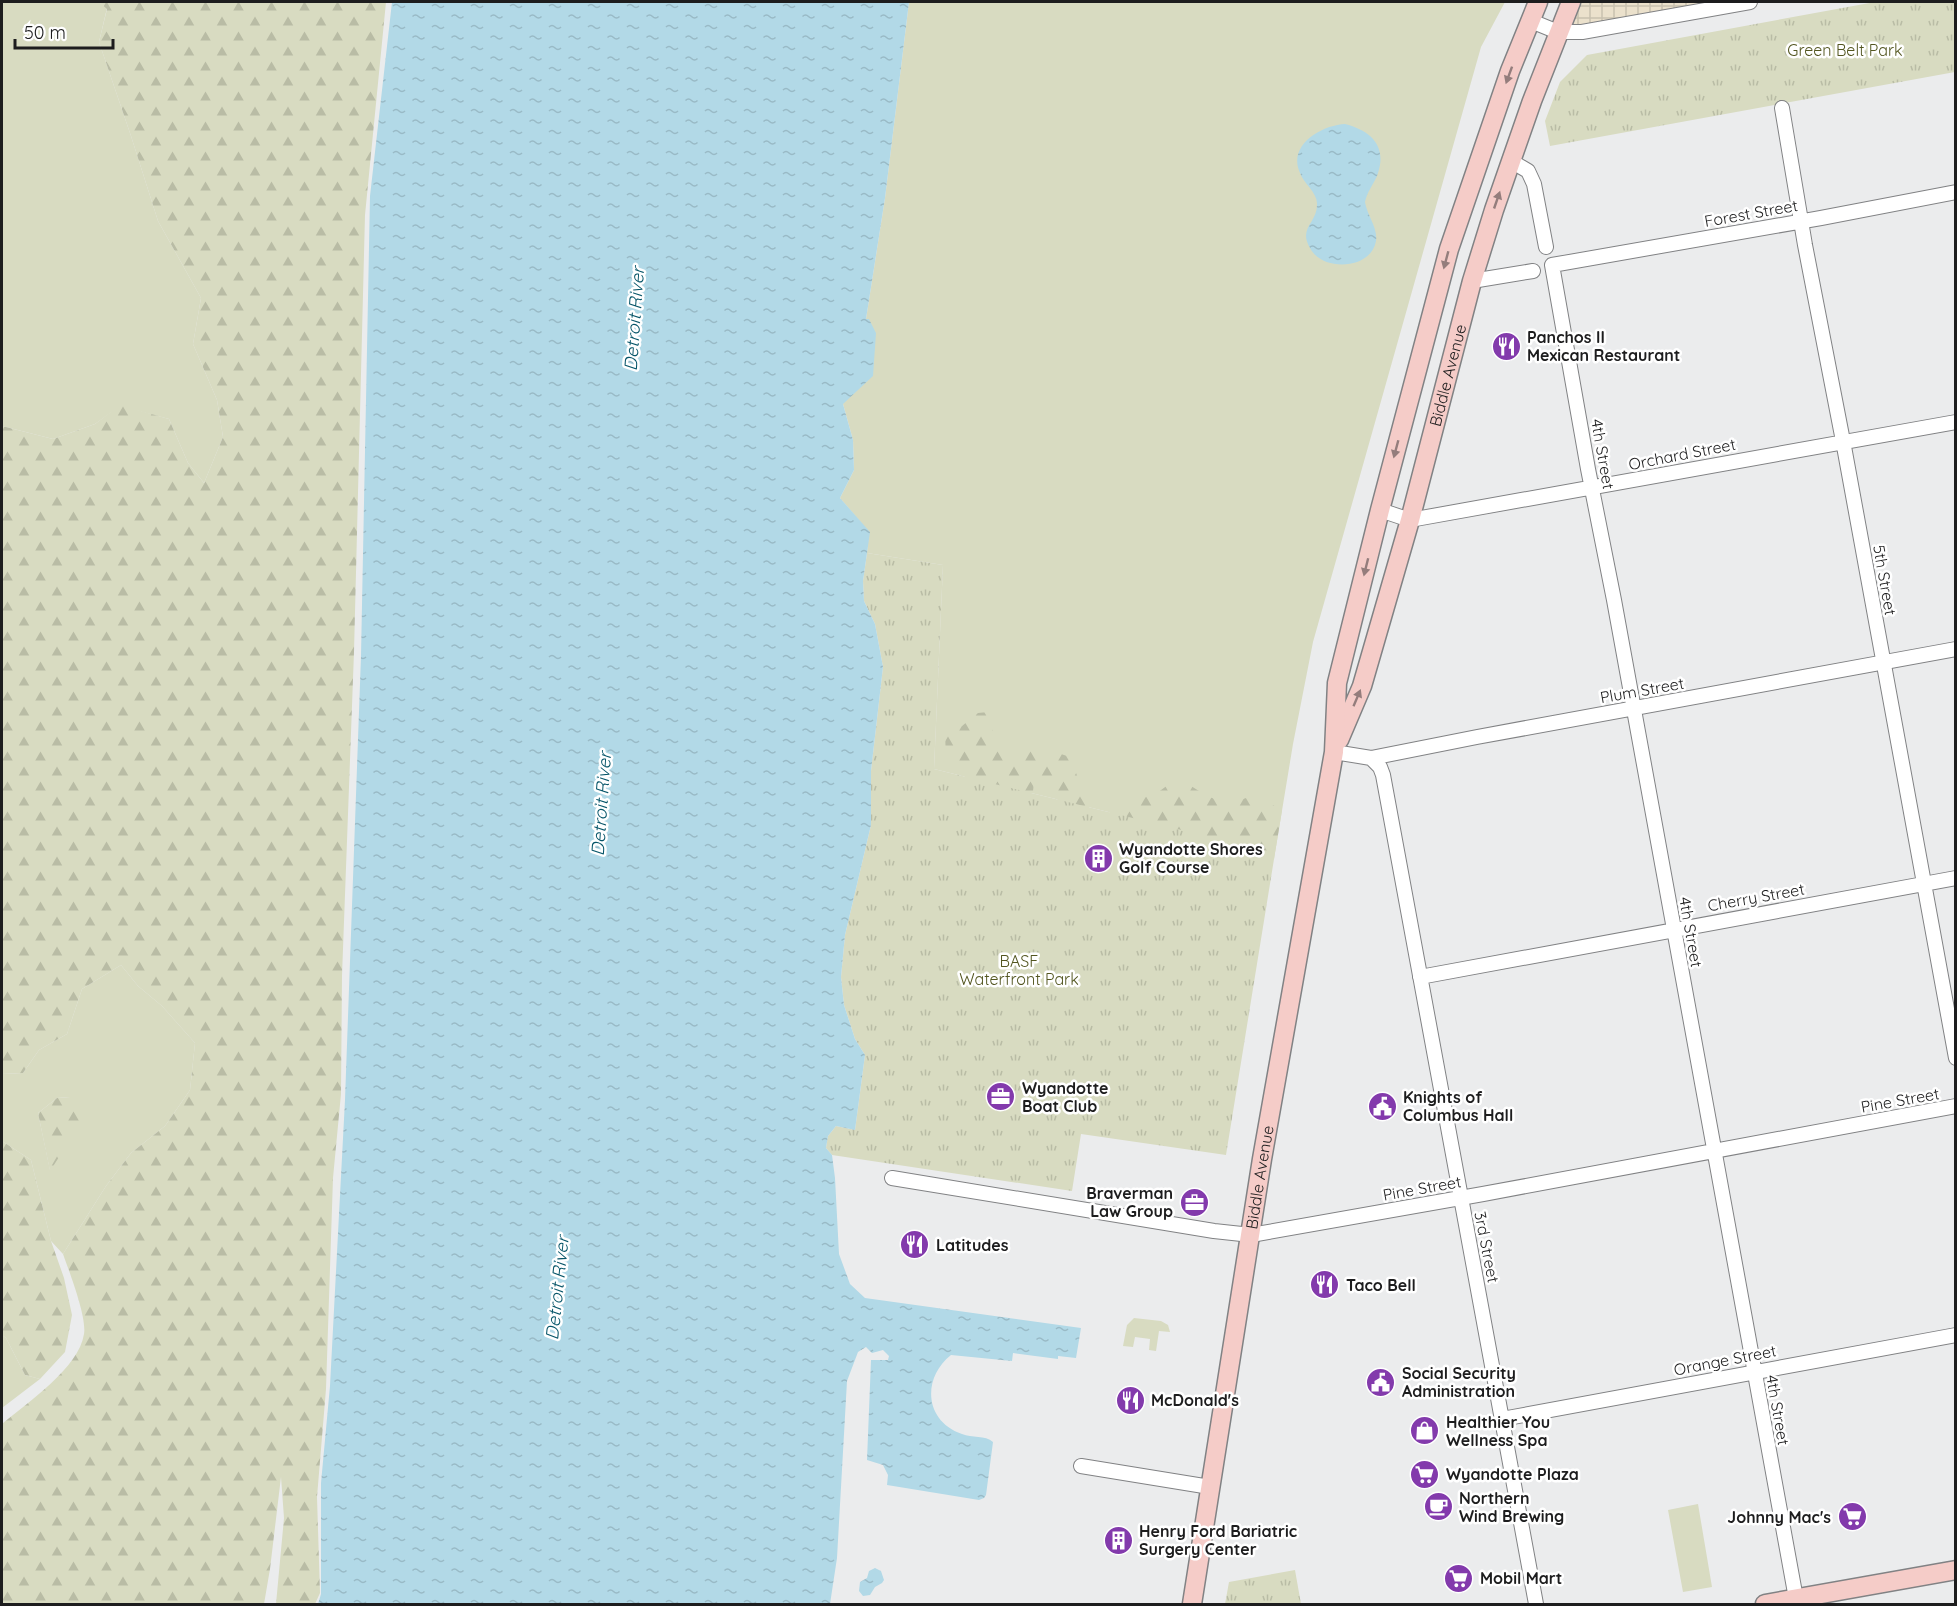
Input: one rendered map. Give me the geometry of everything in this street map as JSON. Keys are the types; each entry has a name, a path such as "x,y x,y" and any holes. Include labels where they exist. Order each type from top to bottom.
{"main road":[{"name":"Biddle Avenue","path":"1192,1605 1262,1159 1334,752 1337,683 1449,249 1510,71 1538,2"},
{"name":"Biddle Avenue","path":"1334,752 1362,686 1410,520 1472,281 1510,161 1571,2"},
{"path":"1765,1605 1797,1602 1956,1570"}],"street":[{"path":"1531,21 1558,32 1582,32 1750,2"},
{"name":"5th Street","path":"1782,108 1956,1058"},
{"path":"1510,161 1528,171 1534,184 1546,248"},
{"name":"Forest Street","path":"1552,265 1956,192"},
{"name":"4th Street","path":"1552,265 1797,1602"},
{"path":"1472,281 1533,271"},
{"name":"Orchard Street","path":"1380,510 1410,520 1956,422"},
{"name":"Plum Street","path":"1334,752 1371,758 1956,649"},
{"name":"3rd Street","path":"1371,758 1380,767 1383,775 1536,1605"},
{"name":"Cherry Street","path":"1420,977 1956,878"},
{"name":"Pine Street","path":"892,1178 1214,1231 1251,1235 1956,1106"},
{"name":"Orange Street","path":"1502,1419 1956,1335"},
{"path":"1081,1466 1210,1487"}],"shaded area":[{"path":"1571,2 1750,2 1558,32"}],"green space":[{"path":"2,2 99,2 107,8 99,42 158,221 201,298 193,344 217,400 223,437 204,483 188,463 169,419 120,406 95,424 53,439 2,426"},
{"path":"99,2 386,2 365,215 354,652 342,976 341,1094 333,1178 326,1389 317,1497 320,1593 315,1604 276,1604 284,1518 281,1477 264,1604 2,1604 2,1424 51,1384 63,1372 80,1347 84,1334 83,1317 63,1254 106,1186 131,1153 165,1126 190,1090 195,1043 162,1006 138,986 121,965 82,989 67,1034 39,1050 23,1073 2,1074 2,426 53,439 95,424 120,405 169,419 188,463 204,483 223,437 217,400 193,344 201,298 158,221 99,42 107,9"},
{"name":"Wyandotte Shores Golf Course","path":"909,2 1505,2 1481,47 1313,642 1275,853 934,769 943,565 867,553 869,532 840,498 854,470 853,440 843,404 866,319 885,198"},
{"name":"Green Belt Park","path":"1875,2 1955,2 1955,72 1550,146 1545,121 1560,82 1587,55"},
{"name":"BASF Waterfront Park","path":"867,553 943,565 934,769 1275,853 1226,1155 1081,1134 1072,1191 832,1155 826,1148 828,1136 836,1126 855,1130 865,1055 855,1039 844,1005 841,977 845,935 871,825 871,771 883,667 875,624 864,601 863,581"},
{"path":"988,712 990,725 997,740 1012,749 1040,747 1070,757 1090,810 1058,801 1049,780 1041,776 1034,782 1033,791 1028,795 984,785 970,780 959,772 951,763 946,749 946,732 962,726 978,713"},
{"path":"1172,782 1191,786 1225,803 1258,797 1282,810 1274,859 1109,815 1110,810 1157,793"},
{"path":"121,965 138,986 162,1006 195,1043 190,1090 165,1126 131,1153 106,1186 63,1254 51,1241 31,1160 2,1141 2,1074 23,1073 39,1050 67,1034 82,989","holes":["70,1097 63,1149 50,1170 38,1113 57,1098"]},
{"path":"70,1097 81,1106 79,1126 50,1171 38,1113 57,1098"},
{"path":"2,1141 31,1160 72,1315 65,1352 40,1379 25,1375 6,1338 2,1335"},
{"path":"1134,1318 1161,1321 1168,1325 1170,1332 1159,1331 1156,1351 1149,1350 1150,1339 1135,1337 1133,1347 1123,1346 1127,1325"},
{"path":"2,1335 6,1338 25,1375 40,1379 2,1408"},
{"path":"1698,1504 1712,1587 1683,1592 1668,1510"},
{"path":"1295,1570 1301,1604 1225,1604 1229,1582"}],"water":[{"name":"Detroit River","path":"392,2 909,2 885,198 866,319 869,319 876,333 873,376 843,404 853,440 854,470 840,498 870,532 863,581 864,601 875,624 883,667 871,771 871,825 845,935 841,977 844,1005 855,1039 865,1055 855,1130 836,1126 828,1136 826,1148 832,1155 835,1178 839,1254 850,1284 865,1298 1081,1328 1076,1358 1058,1356 1058,1359 1013,1353 1012,1361 951,1355 935,1375 931,1398 940,1419 949,1428 962,1434 986,1438 993,1442 986,1495 979,1500 887,1485 888,1475 883,1465 867,1460 871,1360 888,1360 889,1356 883,1350 872,1353 866,1347 858,1352 847,1381 837,1558 830,1604 318,1604 321,1594 321,1483 330,1386 345,1100 361,656 370,196"},
{"path":"1345,124 1370,136 1379,149 1380,166 1365,202 1376,241 1372,251 1365,258 1346,264 1335,264 1316,256 1307,241 1307,230 1316,211 1317,201 1302,177 1297,163 1302,145 1309,138 1326,128"},
{"path":"875,1568 881,1571 884,1580 875,1587 870,1595 863,1596 859,1591 860,1582 867,1578 869,1571"}],"place":[{"name":"Panchos II Mexican Restaurant","path":"1506,346"},
{"name":"Wyandotte Shores Golf Course","path":"1098,858"},
{"name":"Wyandotte Boat Club","path":"1001,1097"},
{"name":"Knights of Columbus Hall","path":"1382,1106"},
{"name":"Braverman Law Group","path":"1194,1202"},
{"name":"Latitudes","path":"915,1245"},
{"name":"Taco Bell","path":"1325,1285"},
{"name":"Social Security Administration","path":"1381,1382"},
{"name":"McDonald's","path":"1130,1400"},
{"name":"Healthier You Wellness Spa","path":"1425,1431"},
{"name":"Wyandotte Plaza","path":"1425,1474"},
{"name":"Northern Wind Brewing","path":"1438,1507"},
{"name":"Johnny Mac's","path":"1852,1517"},
{"name":"Henry Ford Bariatric Surgery Center","path":"1118,1540"},
{"name":"Mobil Mart","path":"1459,1578"}]}
